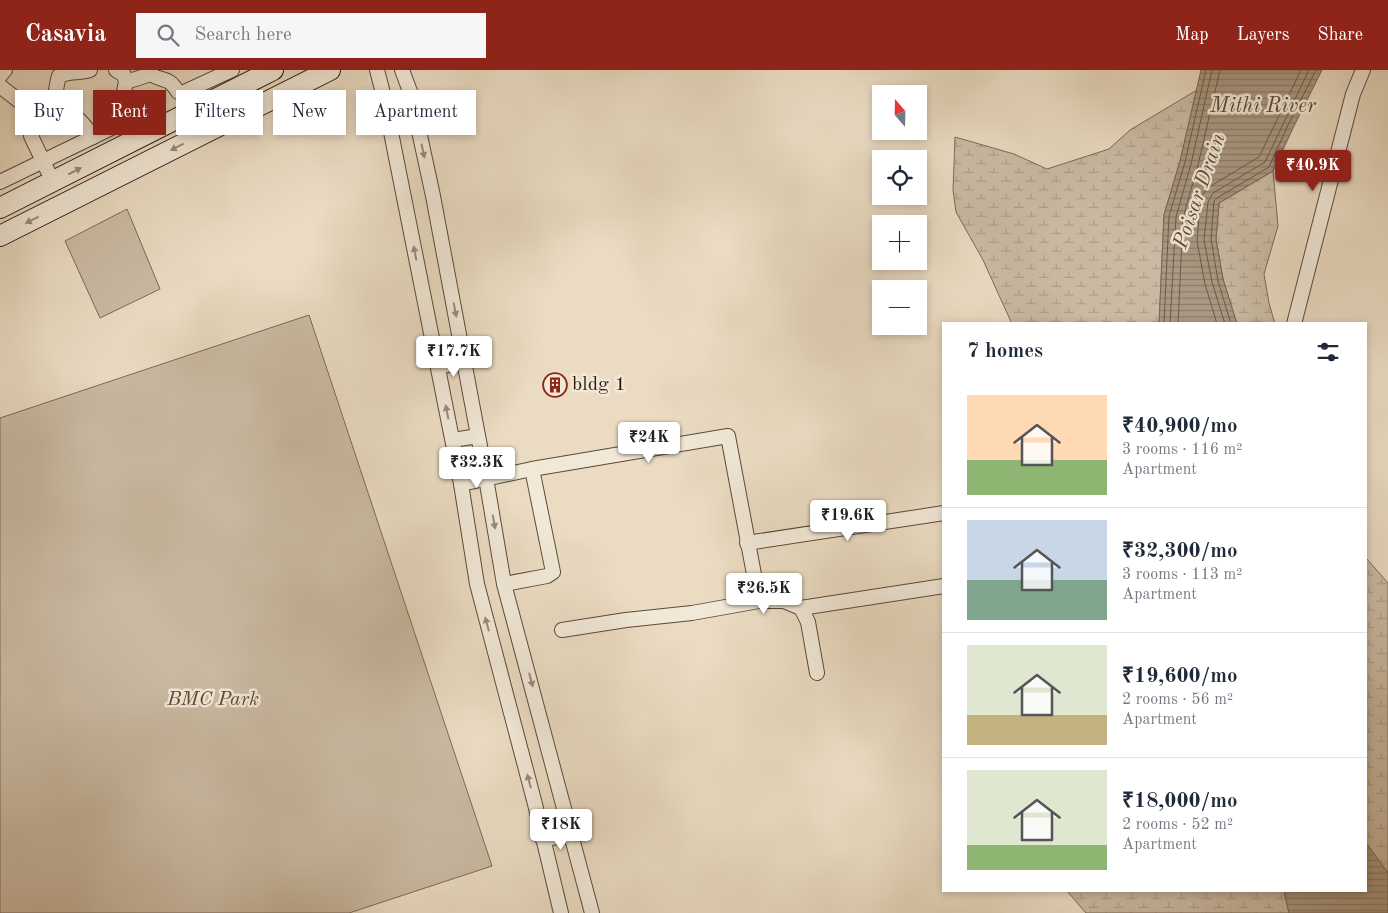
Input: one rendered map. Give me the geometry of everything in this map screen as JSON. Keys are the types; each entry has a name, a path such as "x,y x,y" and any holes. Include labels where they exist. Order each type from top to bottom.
{"main road":[{"path":"0,208 273,70"},
{"path":"0,236 330,70"}],"street":[{"path":"56,90 59,76 67,72 86,72 90,70"},
{"path":"0,182 132,118 132,113 122,101 126,82 124,75 116,70"},
{"path":"126,82 151,72 172,83 178,92 182,93 215,74 232,70"},
{"path":"377,70 453,440 477,584 544,840 561,913"},
{"path":"402,70 411,94 433,196 504,584 592,913"},
{"path":"1295,322 1353,94 1363,70"},
{"path":"0,86 15,98"},
{"path":"83,125 93,137"},
{"path":"32,135 53,182"},
{"path":"438,366 464,362"},
{"path":"453,440 478,436"},
{"path":"461,484 532,469 728,436 758,601"},
{"path":"504,584 547,576 553,572 532,469"},
{"path":"747,543 942,513"},
{"path":"562,630 626,620 692,613 758,601 784,601 801,608 942,586"},
{"path":"801,608 808,622 817,673"},
{"path":"544,840 571,834"}],"green space":[{"path":"1197,90 1180,161 1164,215 1159,322 1011,322 983,260 956,212 953,190 955,137 1014,154 1047,169 1109,149 1130,130"},
{"path":"1273,171 1278,226 1264,274 1274,322 1236,322 1223,279 1216,239 1219,203"},
{"path":"127,209 160,289 100,318 65,241"},
{"name":"BMC Park","path":"309,315 492,866 349,913 0,913 0,418"},
{"path":"1367,559 1388,583 1388,873 1367,844"},
{"path":"1068,892 1284,892 1289,913 1086,913"}],"water":[{"path":"1201,70 1322,70 1273,171 1219,203 1216,239 1223,279 1236,322 1159,322 1164,215 1180,161"},
{"path":"1367,844 1388,873 1388,913 1289,913 1284,892 1367,892"}],"place":[{"name":"bldg 1","path":"555,385"}],"water label":[{"name":"Mithi River","path":"1263,106"},
{"name":"Poisar Drain","path":"1200,191"}]}
